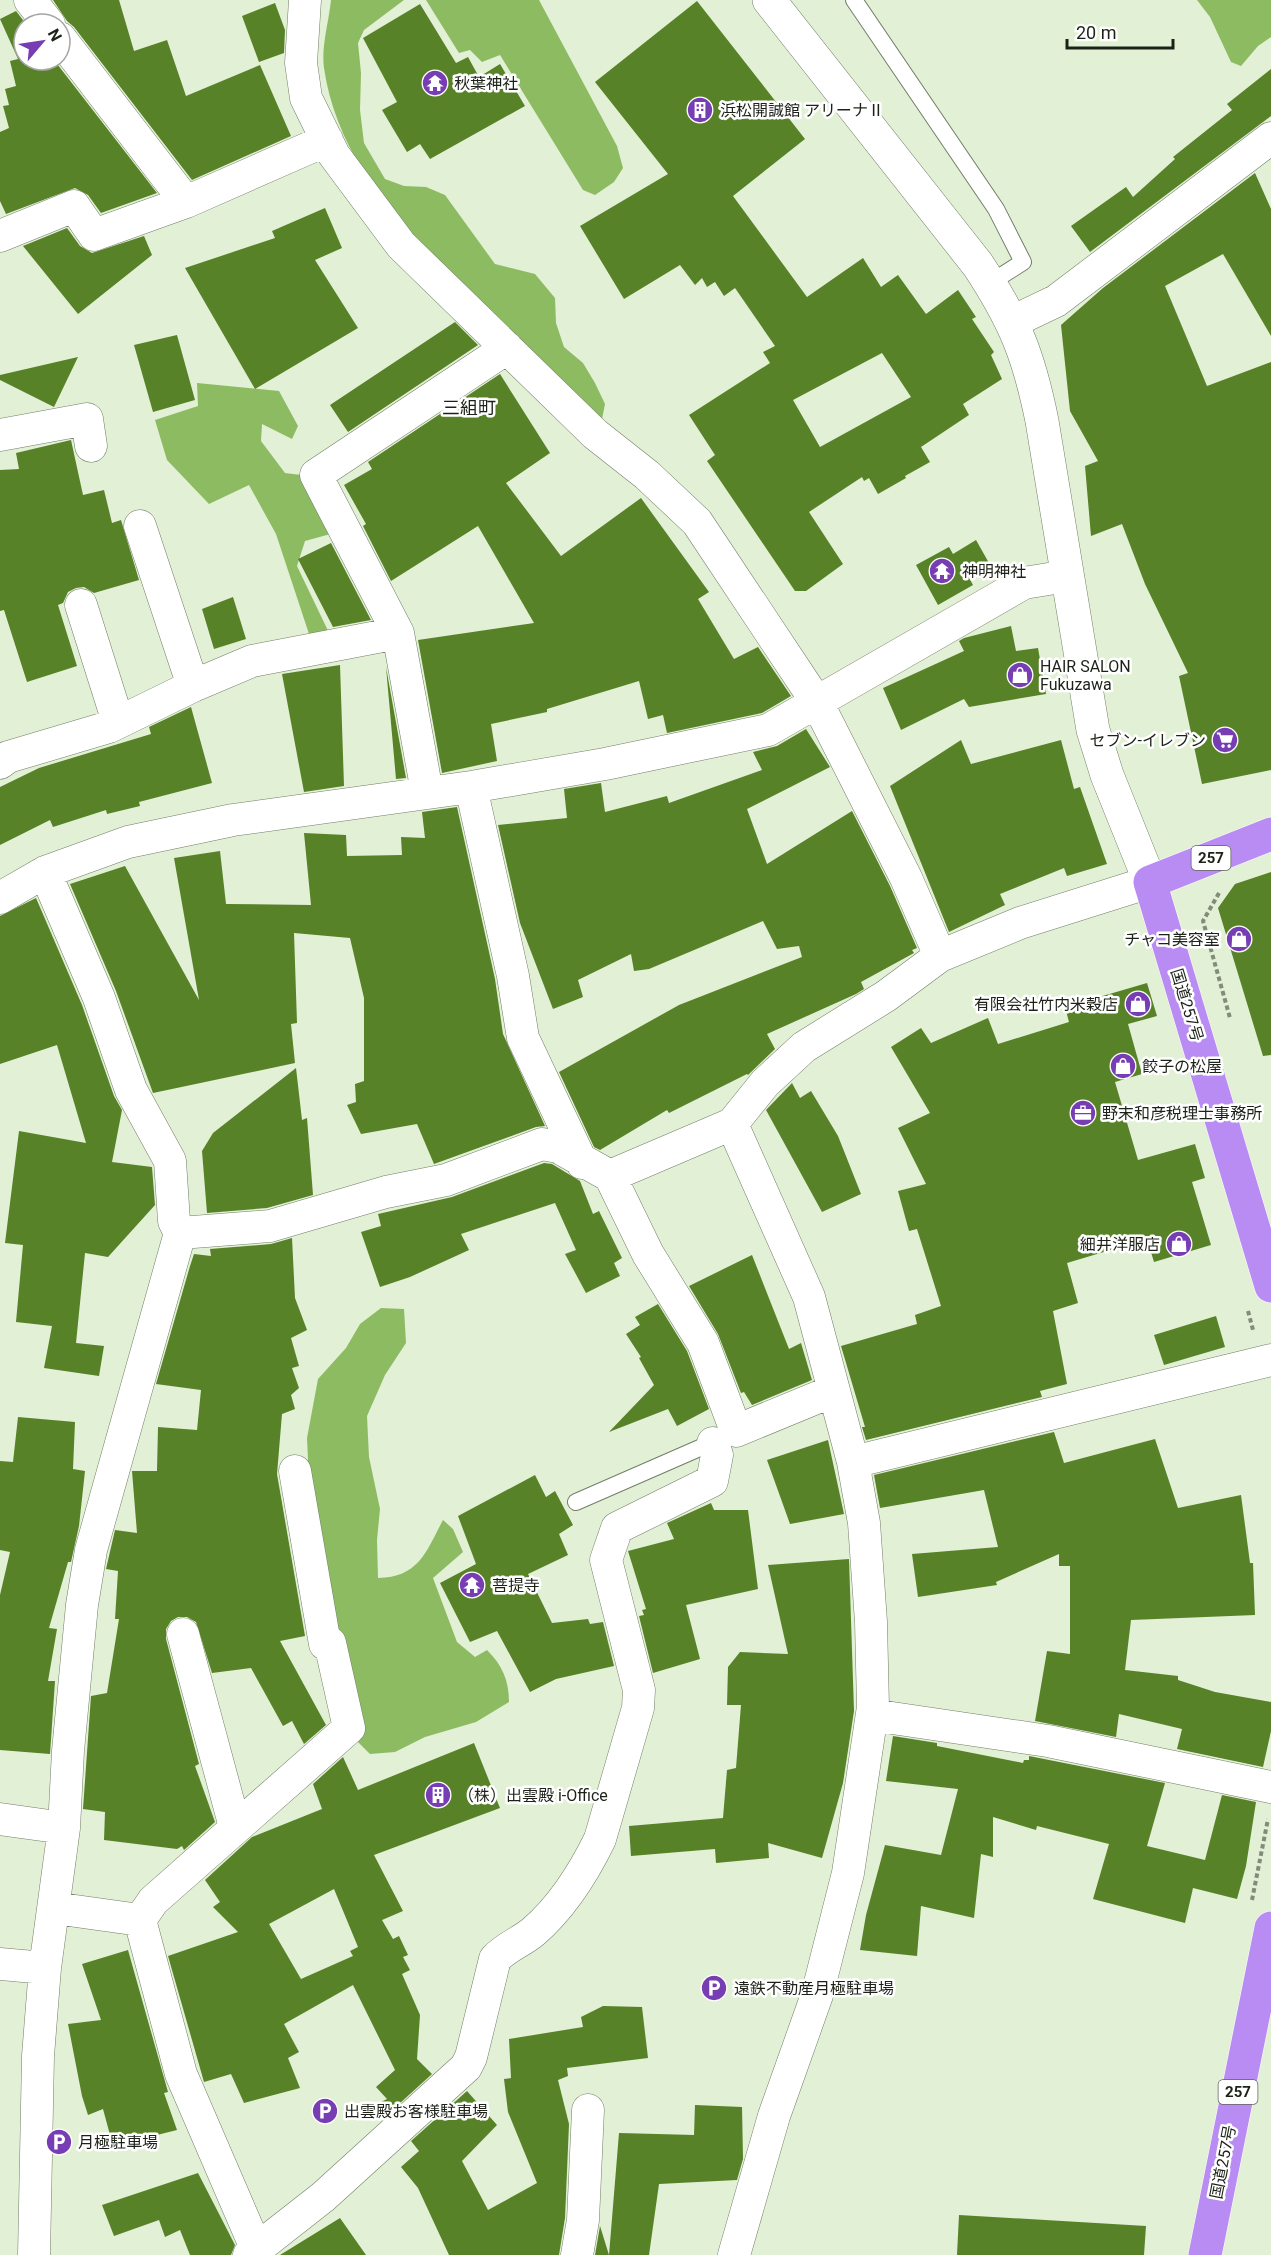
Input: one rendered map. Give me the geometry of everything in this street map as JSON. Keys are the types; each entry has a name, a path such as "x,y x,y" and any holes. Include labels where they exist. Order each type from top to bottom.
{"highway":[{"name":"257","path":"1150,882 1271,834"},
{"name":"国道257号","path":"1150,882 1271,1286"},
{"name":"国道257号","path":"1205,2255 1267,1964 1271,1928"}],"street":[{"path":"30,0 40,12"},
{"path":"305,0 301,63 306,98 334,155 400,245 595,434 647,475 697,522 818,704 906,878 940,956"},
{"path":"180,1233 280,1224 386,1192 446,1180 542,1144 558,1147 596,1170 732,1124 765,1083 804,1047 886,996 940,956 1020,923 1150,882 1107,775 1093,730 1034,379 1021,339 990,284 769,0"},
{"path":"72,54 186,202"},
{"path":"1012,322 1056,301 1271,138"},
{"path":"0,237 74,206 94,235 186,202 327,140"},
{"path":"428,792 398,633 316,474 507,348"},
{"path":"0,435 87,418 91,446"},
{"path":"140,526 193,686"},
{"path":"0,898 45,872 128,842 233,820 471,787 739,738 768,730 818,704 1023,582 1067,576"},
{"path":"81,605 118,722"},
{"path":"0,763 8,757 118,722 252,661 398,633"},
{"path":"294,1471 325,1644 330,1643 348,1728 285,1787 235,1827 153,1901 140,1920 181,2074 254,2253 323,2197 466,2067 471,2057 495,1959 530,1935 553,1914 593,1853 600,1839 638,1708 639,1690 606,1560 617,1528 712,1481 717,1455 724,1437 703,1343 596,1170 523,1038 513,975 471,787"},
{"path":"34,2255 38,2056 45,1968 64,1828 68,1750 82,1605 91,1550 180,1233 174,1221 170,1161 131,1090 99,998 45,872"},
{"path":"732,1124 809,1297 853,1462 864,1523 871,1622 872,1715 848,1873 817,1995 774,2116 734,2255"},
{"path":"853,1462 1271,1360"},
{"path":"724,1437 833,1391"},
{"path":"183,1634 235,1827"},
{"path":"872,1715 1048,1742 1271,1787"},
{"path":"0,1819 64,1828"},
{"path":"54,1908 140,1920"},
{"path":"0,1964 45,1968"},
{"path":"577,2255 583,2209 588,2110"}],"lane":[{"path":"854,0 996,209 1023,261 990,284"},
{"path":"576,1502 724,1437"}],"path":[{"path":"1222,886 1203,921 1231,1021"}],"green space":[{"path":"331,0 404,0 364,30 358,43 361,73 360,110 364,143 385,179 404,186 426,187 445,195 495,264 535,274 555,298 556,323 564,347 583,363 605,404 602,419 581,407 427,253 381,198 361,168 345,137 332,103 324,68 324,43"},
{"path":"426,0 539,0 617,146 623,168 614,182 595,195 583,190 500,55 482,62 470,50 459,53"},
{"path":"1197,0 1271,0 1271,37 1258,46 1241,66 1231,62 1210,17"},
{"path":"197,383 279,391 298,426 292,439 262,424 261,441 285,473 309,476 334,533 305,541 297,566 331,637 311,640 276,534 249,485 209,504 167,460 155,420 198,406"},
{"path":"381,1308 404,1309 406,1343 385,1375 367,1416 369,1457 380,1509 377,1540 378,1578 403,1573 420,1561 443,1520 453,1529 463,1552 433,1578 457,1642 475,1657 487,1650 501,1667 508,1687 509,1702 476,1722 425,1737 395,1752 370,1754 358,1742 309,1482 307,1438 318,1379 346,1348 360,1324"}],"building":[{"path":"53,0 119,0 134,51 167,40 186,96 260,65 291,136 192,180 72,25 72,12 61,12"},
{"path":"697,1 805,139 733,196 807,297 863,258 881,287 898,275 926,314 958,290 976,317 972,319 994,352 991,355 1002,379 963,404 969,415 921,447 930,462 878,494 869,478 864,481 862,477 809,512 843,564 806,591 795,591 707,461 715,455 689,415 770,363 763,352 775,346 735,288 724,296 715,282 707,287 702,278 695,285 680,265 624,299 580,226 668,174 595,82","holes":["882,353 911,397 820,447 793,400"]},
{"path":"275,3 285,30 284,53 259,62 242,16"},
{"name":"秋葉神社","path":"420,4 456,63 468,57 479,77 500,64 525,106 430,159 420,144 407,152 382,110 397,102 363,38"},
{"path":"12,13 12,46 0,19"},
{"path":"1271,69 1271,116 1090,252 1071,226 1126,187 1133,197 1175,159 1173,157 1232,110 1227,104"},
{"path":"13,72 63,72 157,193 101,213 88,195 75,188 6,214 0,201 0,132 9,128 3,106 9,105 5,89 16,86"},
{"path":"1255,173 1271,209 1271,336 1223,254 1165,286 1207,386 1271,362 1271,770 1202,784 1179,676 1188,673 1145,584 1122,524 1091,536 1085,466 1098,461 1070,411 1061,325 1103,288"},
{"path":"325,208 342,248 315,260 358,328 255,389 185,268 275,238 272,231"},
{"path":"67,228 80,246 92,253 144,236 152,255 78,314 23,246"},
{"path":"455,322 478,345 348,432 330,405"},
{"path":"177,335 195,400 153,412 134,345"},
{"path":"78,357 54,407 0,380 0,375"},
{"path":"500,374 550,453 506,483 561,556 641,498 709,592 698,599 734,659 758,647 791,696 762,713 667,733 663,715 648,719 639,681 547,709 547,712 491,724 497,761 442,773 418,640 534,623 478,526 391,581 363,526 366,524 344,485 372,469 368,462"},
{"path":"71,440 83,495 104,490 112,523 121,520 139,580 94,593 84,587 68,592 63,603 58,605 77,666 27,682 4,610 0,611 0,470 19,469 16,453"},
{"name":"神明神社","path":"976,540 989,563 968,576 973,585 938,605 916,565 949,547 953,554"},
{"path":"331,543 371,620 333,627 298,559"},
{"path":"233,597 246,639 214,649 202,609"},
{"path":"1011,626 1016,651 1038,648 1046,694 969,707 964,699 901,730 883,688 964,651 959,641 964,638"},
{"path":"340,665 344,786 304,792 282,674"},
{"path":"386,667 406,778 396,779"},
{"path":"191,707 212,783 139,802 140,806 107,814 106,810 53,827 50,820 0,845 0,787 39,768 151,734 149,727"},
{"path":"806,729 830,767 747,809 767,864 852,811 890,886 917,948 912,950 914,953 861,982 864,989 856,994 767,1034 775,1049 748,1075 669,1113 667,1110 600,1150 594,1147 559,1072 679,1005 802,957 799,946 777,949 763,921 649,969 634,971 631,954 578,980 583,997 553,1009 520,923 498,825 567,818 564,789 601,783 605,812 667,796 669,803 762,770 753,752 777,746"},
{"path":"961,740 971,764 1061,740 1074,789 1080,787 1107,864 1067,876 1064,868 1000,894 1005,905 949,932 890,786"},
{"path":"457,807 495,979 503,1034 545,1126 536,1127 434,1164 417,1124 361,1134 347,1105 356,1102 355,1084 364,1081 364,998 350,938 294,933 297,1023 291,1024 295,1063 153,1093 116,991 70,884 125,866 199,1000 174,858 220,851 226,904 311,905 304,833 346,835 347,856 402,855 401,837 425,838 422,812"},
{"path":"1271,872 1271,1055 1263,1056 1218,908 1235,884"},
{"path":"36,898 82,1005 114,1096 122,1110 112,1162 152,1167 155,1205 108,1257 85,1253 76,1343 104,1346 99,1376 44,1368 52,1326 16,1322 23,1245 5,1243 19,1131 86,1143 57,1045 0,1064 0,916"},
{"path":"1147,983 1157,1016 1128,1024 1142,1074 1115,1082 1138,1160 1195,1144 1205,1178 1192,1182 1211,1245 1154,1262 1147,1239 1067,1263 1078,1303 1053,1311 1067,1384 1040,1391 1042,1397 866,1440 862,1427 865,1427 841,1346 917,1324 915,1315 941,1306 917,1229 909,1231 898,1191 926,1184 898,1128 930,1113 891,1047 921,1028 931,1043 988,1018 998,1044 1069,1022 1065,1007"},
{"path":"296,1068 302,1120 307,1118 313,1195 267,1208 207,1213 202,1151 213,1133"},
{"path":"792,1083 800,1098 811,1091 838,1136 861,1194 822,1212 766,1110"},
{"path":"544,1163 552,1164 580,1181 593,1214 599,1211 622,1258 614,1263 620,1276 586,1293 565,1254 576,1250 555,1203 461,1234 469,1250 410,1277 380,1287 361,1232 381,1226 378,1214 452,1197"},
{"path":"292,1238 295,1298 307,1330 291,1338 299,1366 292,1368 299,1388 291,1395 295,1409 282,1414 277,1474 305,1636 280,1641 326,1725 304,1744 292,1721 283,1726 251,1668 212,1673 196,1622 187,1617 178,1617 171,1621 166,1629 166,1639 199,1764 195,1766 215,1822 184,1850 182,1846 177,1849 104,1840 105,1812 83,1809 91,1696 107,1693 119,1619 115,1619 118,1571 106,1569 115,1530 137,1533 132,1471 157,1471 158,1427 197,1430 201,1390 156,1384 190,1266 194,1254 211,1256 210,1249 271,1244"},
{"path":"752,1255 789,1349 801,1343 812,1380 752,1405 744,1392 741,1393 718,1334 689,1286"},
{"path":"658,1304 687,1351 709,1409 677,1426 668,1409 609,1432 654,1385 639,1358 641,1357 626,1334 640,1325 635,1317"},
{"path":"1216,1316 1225,1347 1164,1365 1154,1335"},
{"path":"18,1417 75,1422 73,1469 85,1471 79,1526 71,1562 68,1562 49,1628 57,1629 48,1681 55,1681 50,1754 0,1750 0,1595 10,1552 0,1550 0,1461 13,1462"},
{"path":"1054,1432 1064,1463 1155,1439 1178,1508 1241,1495 1250,1563 1253,1563 1255,1615 1131,1620 1125,1670 1178,1676 1178,1680 1215,1692 1271,1702 1271,1731 1263,1767 1177,1749 1182,1729 1119,1714 1116,1737 1035,1721 1047,1651 1070,1654 1070,1566 1059,1566 1059,1554 996,1582 997,1585 918,1597 912,1554 998,1547 984,1490 880,1508 874,1475"},
{"path":"828,1440 844,1514 790,1524 767,1460"},
{"name":"菩提寺","path":"535,1475 546,1497 555,1491 573,1525 559,1534 568,1555 528,1574 552,1623 588,1619 590,1624 603,1622 614,1666 556,1679 530,1692 497,1631 470,1642 440,1583 476,1564 458,1516"},
{"path":"711,1503 714,1510 748,1510 758,1589 686,1605 700,1659 653,1673 639,1616 644,1615 642,1610 646,1609 628,1551 674,1539 667,1523"},
{"path":"849,1559 854,1711 843,1783 822,1858 768,1843 769,1858 716,1863 715,1849 631,1856 629,1826 723,1818 727,1770 736,1768 741,1705 727,1705 728,1667 740,1652 788,1654 768,1565"},
{"path":"893,1736 937,1743 937,1746 1023,1763 1024,1760 1029,1760 1029,1756 1165,1783 1147,1846 1205,1860 1222,1795 1256,1802 1246,1866 1237,1899 1193,1888 1185,1923 1093,1899 1109,1844 1037,1826 1036,1830 993,1817 993,1857 981,1854 974,1918 921,1906 917,1956 860,1950 866,1915 885,1845 941,1855 958,1789 886,1781"},
{"path":"474,1743 500,1808 374,1855 403,1911 382,1920 393,1939 399,1936 408,1955 403,1957 410,1970 402,1974 420,2015 417,2059 432,2074 388,2114 379,2103 387,2099 376,2087 395,2070 353,1985 284,2024 299,2052 288,2058 300,2088 244,2103 231,2074 204,2082 168,1956 238,1932 213,1907 220,1902 205,1880 252,1837 322,1809 313,1784 343,1757 358,1790","holes":["334,1889 358,1947 350,1951 353,1956 301,1979 269,1924"]},
{"path":"128,1950 168,2092 164,2093 177,2130 113,2146 103,2109 88,2115 68,2024 101,2020 82,1964"},
{"path":"603,2006 642,2007 648,2058 567,2068 568,2076 558,2080 569,2124 565,2218 559,2255 449,2255 418,2188 401,2167 419,2151 411,2141 467,2091 497,2125 462,2161 488,2210 537,2183 508,2112 504,2079 511,2078 509,2039 583,2027 581,2017"},
{"path":"695,2105 742,2107 743,2159 737,2180 659,2184 649,2255 609,2255 619,2133 694,2135"},
{"path":"198,2173 235,2245 231,2255 190,2255 180,2230 165,2237 159,2220 114,2236 102,2205"},
{"path":"959,2215 1146,2226 1144,2255 957,2255"},
{"path":"340,2218 366,2255 280,2255"},
{"path":"600,2226 609,2255 595,2255"}],"place":[{"name":"秋葉神社","path":"435,83"},
{"name":"浜松開誠館 アリーナⅡ","path":"700,110"},
{"name":"神明神社","path":"942,571"},
{"name":"HAIR SALON Fukuzawa","path":"1020,675"},
{"name":"セブン-イレブン","path":"1225,740"},
{"name":"チャコ美容室","path":"1239,939"},
{"name":"有限会社竹内米穀店","path":"1138,1004"},
{"name":"餃子の松屋","path":"1123,1066"},
{"name":"野末和彦税理士事務所","path":"1083,1113"},
{"name":"細井洋服店","path":"1179,1244"},
{"name":"菩提寺","path":"472,1585"},
{"name":"（株）出雲殿 i-Office","path":"438,1795"},
{"name":"遠鉄不動産月極駐車場","path":"714,1988"},
{"name":"出雲殿お客様駐車場","path":"325,2111"},
{"name":"月極駐車場","path":"59,2142"}],"district":[{"name":"三組町","path":"469,407"}]}
